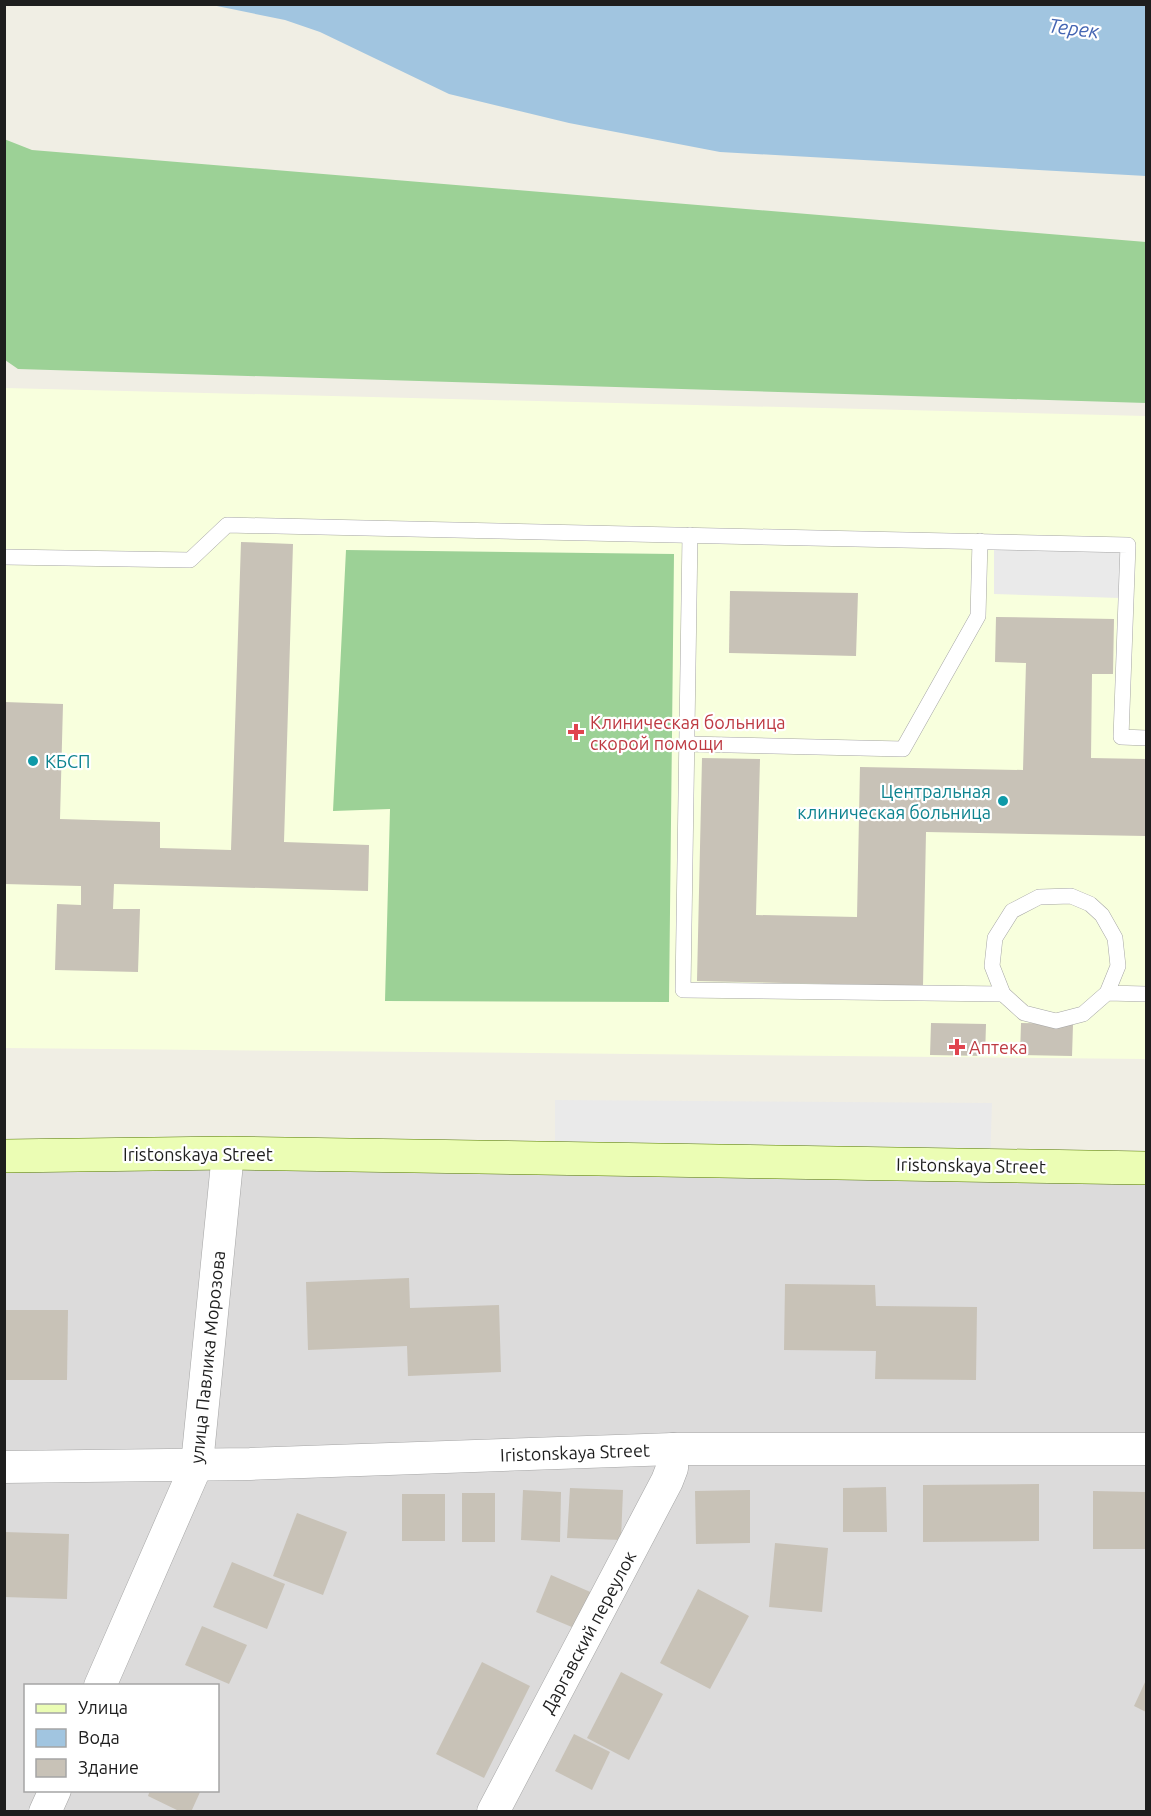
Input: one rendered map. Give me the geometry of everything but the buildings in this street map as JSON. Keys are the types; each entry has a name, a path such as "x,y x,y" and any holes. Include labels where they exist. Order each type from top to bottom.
{"main road":[{"name":"Iristonskaya Street","path":"4,1155 228,1153 1146,1168"}],"street":[{"name":"улица Павлика Морозова","path":"101,1684 197,1464 228,1153"},
{"name":"Iristonskaya Street","path":"4,1467 273,1463 673,1449 1146,1449"},
{"name":"Даргавский переулок","path":"494,1812 667,1481 672,1468 673,1449"},
{"path":"45,1812 55,1792"}],"lane":[{"path":"4,556 190,561 227,525 1128,545 1121,737 1146,738"},
{"path":"690,535 683,990 1003,994"},
{"path":"687,744 903,749 978,616 980,541"},
{"path":"1071,896 1090,904 1102,915 1115,938 1118,966 1107,993 1083,1014 1056,1021 1024,1013 1003,994 992,966 995,938 1012,911 1039,897 1071,896"},
{"path":"1107,993 1146,994"}],"shaded area":[{"name":"Клиническая больница скорой помощи","path":"5,388 1146,416 1146,1059 5,1048"},
{"path":"994,547 1123,550 1120,598 994,594"},
{"path":"555,1100 992,1103 990,1163 555,1157"},
{"path":"5,1156 1146,1168 1146,1811 5,1812"}],"green space":[{"path":"4,139 32,150 1146,242 1146,403 18,369 5,360"},
{"path":"346,550 674,554 669,1002 385,1001 390,809 333,811"}],"water":[{"name":"Терек","path":"212,5 1146,5 1146,176 720,152 569,123 449,94 320,32 285,20"}],"place":[{"name":"Клиническая больница скорой помощи","path":"576,732"},
{"name":"КБСП","path":"33,761"},
{"name":"Центральная клиническая больница","path":"1003,801"},
{"name":"Аптека","path":"957,1047"}]}
